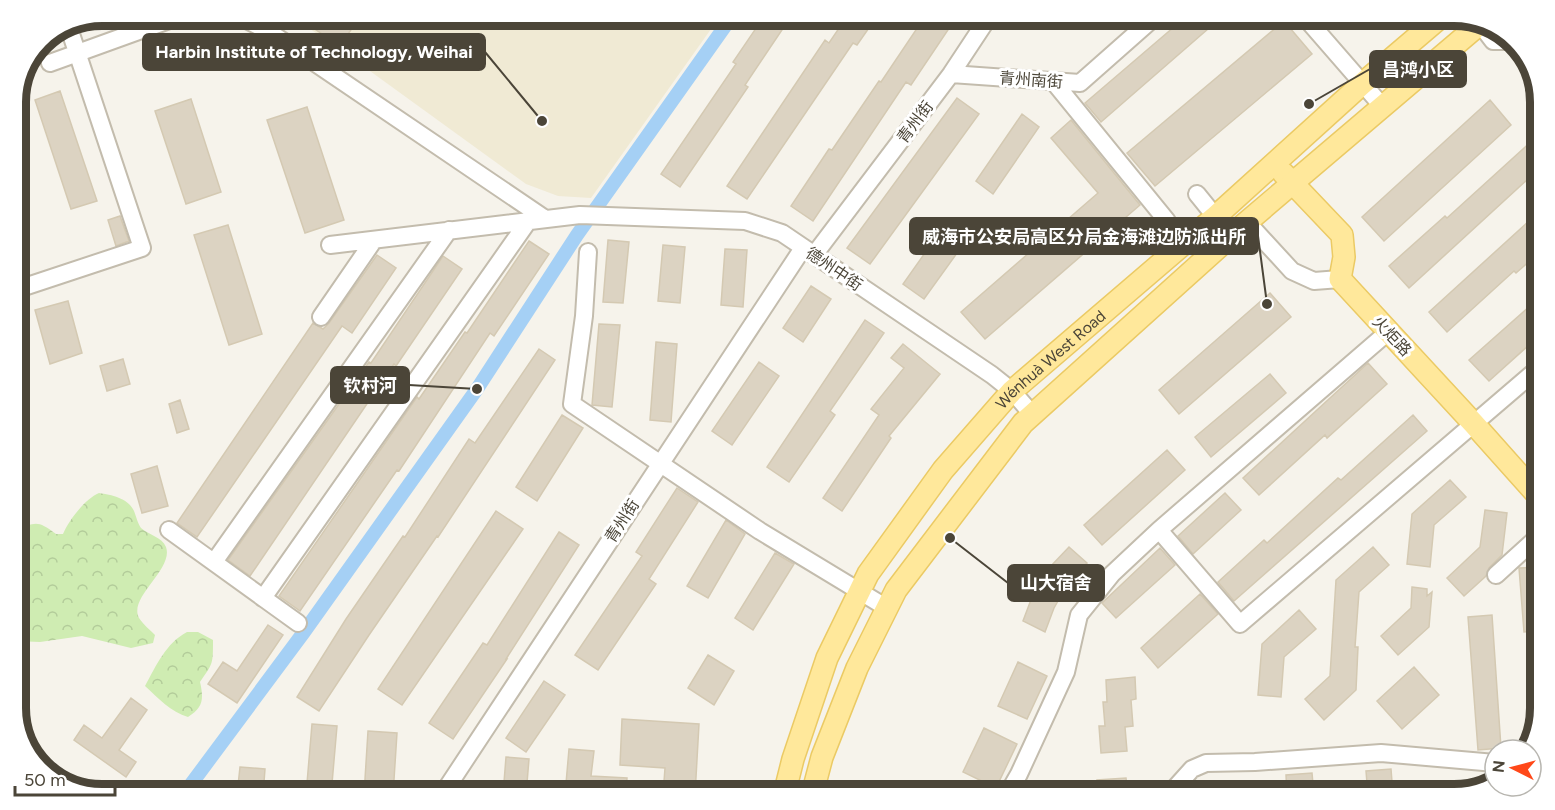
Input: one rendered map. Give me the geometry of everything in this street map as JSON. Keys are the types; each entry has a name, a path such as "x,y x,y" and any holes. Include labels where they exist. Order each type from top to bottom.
{"main road":[{"name":"Wénhuà West Road","path":"787,784 827,658 868,574 943,470 1012,391 1215,217 1362,84 1431,25"},
{"name":"Wénhuà West Road","path":"815,784 822,757 857,668 896,590 1023,423 1247,222 1475,29"},
{"path":"1274,164 1342,235 1344,256 1340,279"},
{"name":"火炬路","path":"1340,279 1530,486"}],"street":[{"path":"50,63 77,51 154,25"},
{"path":"256,25 537,219 263,598"},
{"name":"青州街","path":"449,784 660,464 809,251 951,74 983,25"},
{"name":"青州南街","path":"951,74 1080,83 1146,25"},
{"path":"1312,25 1383,107"},
{"path":"26,286 142,248 70,32"},
{"path":"1488,34 1493,41 1500,41"},
{"path":"1053,81 1167,221"},
{"path":"1197,194 1231,236"},
{"name":"德州中街","path":"330,245 580,215 745,221 782,233 809,251 992,375 1012,391 1033,415"},
{"path":"1247,222 1292,271 1314,281 1340,279"},
{"path":"214,562 449,230"},
{"path":"321,317 374,240"},
{"path":"588,252 584,316 572,404 760,531 887,608"},
{"path":"1013,784 1066,672 1079,615 1112,574 1159,530 1388,333"},
{"path":"1159,530 1240,624 1529,376"},
{"path":"169,530 297,623"},
{"path":"1496,575 1530,544"},
{"path":"1178,784 1191,770 1206,763 1381,753 1483,762"}],"shaded area":[{"path":"102,25 63,39 62,36 72,31"},
{"path":"304,25 714,25 591,198 558,196 526,184"}],"green space":[{"path":"99,493 124,500 134,511 141,528 158,538 166,547 167,556 164,564 145,592 137,610 139,618 155,635 153,643 131,648 82,636 40,642 26,641 26,527 36,524 45,526 56,534 63,534 78,510"},
{"path":"187,632 198,632 213,640 211,663 200,682 201,702 197,710 188,717 170,708 145,686 167,649"}],"building":[{"path":"309,25 354,25 340,46"},
{"path":"758,25 785,25 745,85 748,87 680,187 661,174 736,64 733,62"},
{"path":"841,25 871,25 857,45 853,43 747,199 727,186 825,40 829,43"},
{"path":"919,25 951,25 911,85 906,82 813,221 791,206 829,149 832,150 879,81 881,82"},
{"path":"1176,25 1213,25 1101,122 1085,103"},
{"path":"1279,25 1287,25 1312,54 1155,186 1127,153"},
{"path":"60,91 97,201 71,209 35,100"},
{"path":"957,98 979,114 870,264 847,248"},
{"path":"191,99 221,192 186,204 155,111"},
{"path":"1490,100 1511,125 1384,241 1362,217"},
{"path":"307,107 344,220 305,233 267,120"},
{"path":"1022,114 1039,127 993,194 976,181"},
{"path":"1071,120 1140,205 985,339 961,312 1098,193 1051,138"},
{"path":"1529,143 1529,178 1409,288 1389,266 1445,216 1447,218"},
{"path":"120,216 129,241 116,246 108,220"},
{"path":"949,219 970,235 924,299 903,284"},
{"path":"1529,221 1529,261 1516,273 1514,271 1447,332 1429,312"},
{"path":"228,225 262,334 229,345 194,235"},
{"path":"608,240 629,242 623,303 603,302"},
{"path":"529,241 549,254 494,336 490,333 399,471 397,470 300,611 279,596 417,397 419,399 465,332 467,333"},
{"path":"663,245 685,247 680,303 658,301"},
{"path":"725,249 747,250 743,307 721,305"},
{"path":"377,255 396,268 352,333 342,326 197,537 177,523 313,323 323,329 329,323"},
{"path":"443,256 462,269 396,366 394,364 250,576 228,560 369,362 371,363"},
{"path":"811,286 831,299 803,342 783,328"},
{"path":"1270,293 1291,317 1179,414 1159,390"},
{"path":"68,301 82,353 50,364 35,310"},
{"path":"1529,306 1529,345 1489,381 1469,360"},
{"path":"865,320 884,333 830,411 835,415 789,482 767,467"},
{"path":"599,324 620,325 612,407 592,405"},
{"path":"656,342 677,344 671,422 650,420"},
{"path":"903,344 940,374 889,436 891,438 842,511 823,498 879,415 871,409 904,368 891,358"},
{"path":"539,349 555,360 319,711 297,697 346,619 403,536 405,537 469,439 475,443"},
{"path":"123,359 130,384 107,391 100,366"},
{"path":"759,362 779,376 732,445 712,431"},
{"path":"1368,363 1387,384 1327,438 1325,435 1259,495 1243,478"},
{"path":"1270,374 1286,393 1211,457 1195,437"},
{"path":"180,400 189,429 177,433 169,404"},
{"path":"562,415 583,428 537,501 516,487"},
{"path":"1413,415 1427,431 1234,601 1218,582 1264,540 1267,543 1338,478 1341,480"},
{"path":"1167,450 1185,470 1102,545 1084,525"},
{"path":"157,466 168,506 142,513 131,474"},
{"path":"1450,480 1466,497 1434,525 1430,567 1407,564 1412,514"},
{"path":"677,488 698,502 649,579 656,584 598,670 575,655 642,556 636,552"},
{"path":"1225,493 1241,510 1193,554 1178,536"},
{"path":"1485,510 1507,513 1502,555 1489,568 1486,576 1464,596 1447,578 1480,547"},
{"path":"496,511 523,529 402,705 378,689"},
{"path":"726,520 745,534 708,598 687,586"},
{"path":"559,532 579,545 453,739 429,723 483,643 487,645"},
{"path":"1069,547 1087,563 1069,582 1054,608 1045,632 1023,621 1032,597 1050,567"},
{"path":"1373,547 1389,565 1359,592 1355,647 1358,647 1356,690 1324,720 1305,699 1330,676 1336,580"},
{"path":"1160,548 1175,565 1116,618 1102,603"},
{"path":"775,553 794,564 753,630 735,618"},
{"path":"1530,567 1530,631 1524,632 1519,568"},
{"path":"1412,587 1427,589 1427,596 1432,592 1429,627 1398,655 1381,636 1411,608"},
{"path":"1200,594 1218,614 1158,668 1141,648"},
{"path":"1299,610 1316,629 1284,657 1281,697 1258,695 1262,644"},
{"path":"1492,615 1500,738 1483,738 1483,750 1478,750 1468,617"},
{"path":"268,625 283,635 237,703 208,684 223,662 237,671"},
{"path":"708,655 734,671 714,705 688,688"},
{"path":"1018,662 1047,676 1027,719 998,706"},
{"path":"1414,667 1439,695 1402,729 1377,701"},
{"path":"1135,677 1136,699 1131,700 1133,726 1125,727 1127,751 1101,753 1099,726 1105,726 1103,702 1107,702 1106,680"},
{"path":"544,681 565,695 526,752 506,738"},
{"path":"131,698 147,710 119,750 136,762 126,777 74,740 84,725 102,738"},
{"path":"622,719 699,724 696,784 664,784 665,768 620,765"},
{"path":"312,724 337,726 332,784 307,784"},
{"path":"984,728 1017,744 998,784 988,784 963,772"},
{"path":"368,731 397,733 394,784 365,784"},
{"path":"569,749 594,751 591,776 627,778 627,784 566,784"},
{"path":"506,757 529,759 527,784 504,784"},
{"path":"240,767 265,769 264,784 238,784"},
{"path":"1391,769 1392,784 1367,784 1366,771"},
{"path":"1312,773 1313,784 1286,784 1286,775"},
{"path":"1126,778 1127,784 1097,784 1097,780"},
{"path":"1474,782 1464,784 1443,784"}],"waterway":[{"path":"191,784 304,632 477,389 577,235 726,25"}],"place":[{"name":"昌鸿小区","path":"1309,104"},
{"name":"Harbin Institute of Technology, Weihai","path":"542,121"},
{"name":"威海市公安局高区分局金海滩边防派出所","path":"1267,304"},
{"name":"钦村河","path":"477,389"},
{"name":"山大宿舍","path":"950,538"}]}
